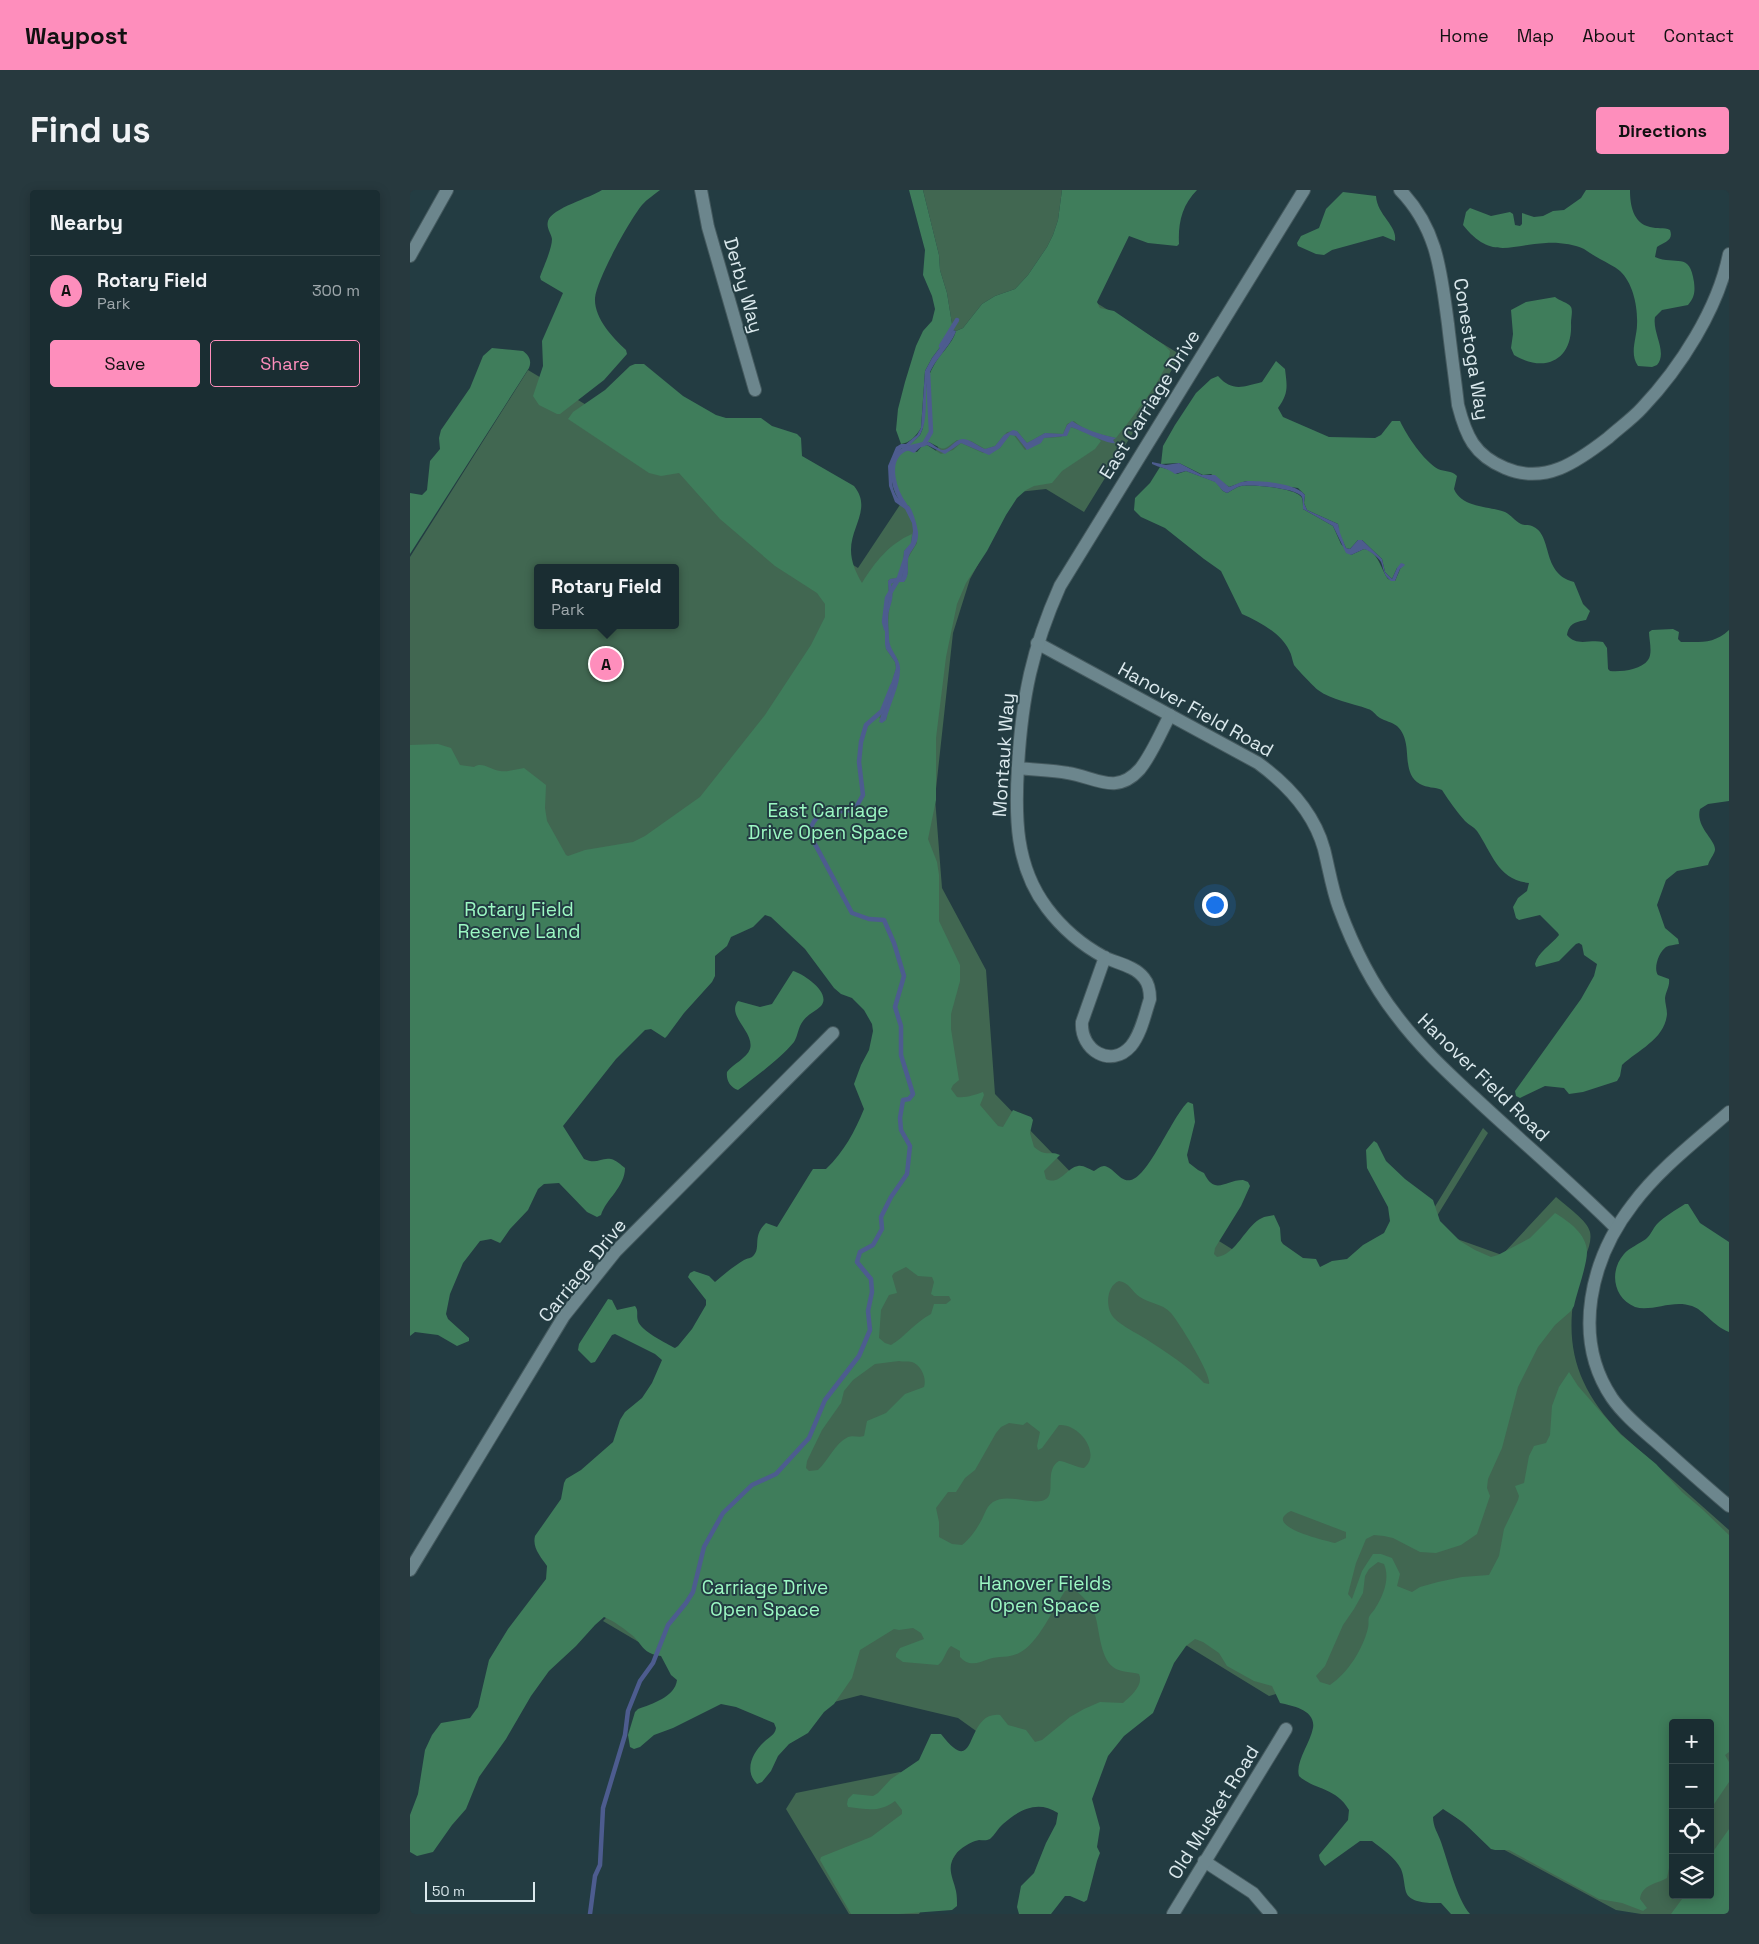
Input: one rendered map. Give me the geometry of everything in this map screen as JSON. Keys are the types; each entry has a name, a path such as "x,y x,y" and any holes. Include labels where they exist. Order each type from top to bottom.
{"street":[{"path":"410,256 447,190"},
{"name":"Derby Way","path":"701,190 708,227 755,390"},
{"name":"East Carriage Drive","path":"1037,643 1060,586 1077,557 1304,190"},
{"name":"Conestoga Way","path":"1400,190 1425,224 1441,267 1458,405 1464,426 1471,442 1482,455 1495,464 1524,474 1543,474 1562,469 1594,449 1641,410 1672,372 1695,338 1716,294 1729,254"},
{"name":"Hanover Field Road","path":"1037,643 1258,764 1272,773 1291,791 1305,810 1320,837 1339,906 1357,950 1376,986 1395,1014 1435,1061 1616,1228"},
{"name":"Montauk Way","path":"1037,643 1023,704 1016,828 1026,868 1034,888 1046,907 1062,925 1088,947 1138,972 1144,978 1150,992 1150,999 1132,1045 1121,1054 1109,1056 1096,1053 1087,1045 1081,1028 1105,957"},
{"path":"1018,768 1068,773 1100,783 1113,784 1122,782 1140,769 1170,715"},
{"name":"Carriage Drive","path":"410,1570 564,1316 616,1251 833,1033"},
{"path":"1729,1112 1668,1166 1640,1194 1616,1228 1598,1267 1592,1286 1590,1303 1590,1342 1602,1381 1620,1408 1729,1506"},
{"name":"Old Musket Road","path":"1173,1914 1286,1729"},
{"path":"1204,1861 1254,1894 1271,1914"}],"green space":[{"path":"602,190 660,190 644,203 629,224 607,264 595,298 597,313 605,327 626,350 627,354 604,380 560,414 557,414 539,405 533,396 543,366 542,341 563,293 541,280 540,277 552,243 548,221 556,212"},
{"path":"909,190 923,190 939,255 940,270 947,293 953,330 932,358 925,371 921,428 912,439 901,444 896,430 898,409 916,346 923,331 932,321 935,309 923,275 925,250"},
{"path":"923,190 1062,190 1058,220 1053,235 1028,275 1015,289 995,296 982,304 963,328 956,331 953,330 947,293 940,270 939,255"},
{"path":"1062,190 1197,190 1184,208 1179,229 1179,244 1177,246 1148,243 1129,236 1097,302 1100,308 1114,311 1170,351 1168,360 1156,383 1116,438 1088,430 1074,421 1067,424 1063,434 1045,433 1027,443 1017,431 1007,432 995,446 985,449 971,441 957,440 945,448 938,447 929,442 921,443 911,449 907,447 920,435 923,428 926,389 936,362 952,341 956,331 963,328 982,304 995,296 1015,289 1028,275 1053,235 1058,220"},
{"path":"1586,190 1630,190 1632,207 1640,222 1650,227 1670,230 1671,237 1657,247 1655,257 1681,261 1689,266 1692,272 1694,291 1688,305 1662,310 1655,317 1661,354 1657,365 1652,367 1638,366 1635,361 1637,311 1628,282 1618,269 1580,247 1560,243 1501,248 1492,247 1473,236 1463,225 1466,212 1470,208 1491,216 1510,212 1513,214 1515,225 1520,226 1522,224 1522,213 1534,217 1543,216 1553,211 1564,210 1581,198"},
{"path":"1343,192 1376,196 1380,209 1393,230 1395,241 1383,236 1332,250 1324,255 1316,254 1298,246 1297,243 1301,236 1319,228 1326,209"},
{"path":"1048,273 1181,355 1084,512 1046,489 1018,492 970,579 953,633 935,798 942,888 986,970 995,1094 1117,1220 1137,1190 1280,1279 1403,1259 1483,1128 1488,1133 1429,1229 1502,1255 1556,1197 1585,1223 1591,1237 1579,1272 1572,1319 1572,1340 1582,1379 1592,1397 1621,1434 1729,1530 1729,1842 1714,1866 1714,1719 1669,1719 1669,1899 1693,1899 1684,1914 1641,1914 1616,1910 1484,1839 1334,1723 1323,1721 1276,1694 1269,1696 1176,1639 1079,1797 1015,1758 919,1914 849,1914 786,1809 796,1793 900,1772 974,1817 1011,1756 958,1718 861,1695 815,1707 798,1736 603,1621 730,1488 771,1340 895,1039 700,837 410,1298 410,557 528,370 858,568 971,398"},
{"path":"1555,297 1570,305 1572,310 1570,335 1567,346 1562,354 1555,360 1547,363 1526,361 1514,355 1511,348 1513,334 1511,310 1526,302"},
{"path":"492,348 523,351 529,358 529,368 410,554 410,493 422,495 427,490 430,461 440,449 439,438 441,430 470,388 483,356"},
{"path":"1276,361 1285,369 1286,389 1284,398 1278,408 1283,417 1329,437 1375,438 1381,435 1392,421 1400,421 1421,454 1432,465 1457,476 1454,489 1463,500 1505,512 1521,524 1531,525 1539,531 1556,571 1574,582 1583,604 1590,611 1586,620 1576,622 1571,626 1567,635 1579,642 1603,642 1607,648 1608,669 1610,671 1630,670 1645,663 1650,654 1649,632 1652,630 1673,629 1679,632 1678,639 1681,642 1695,642 1718,638 1729,630 1729,801 1708,804 1700,809 1700,822 1715,850 1708,865 1677,871 1666,880 1657,905 1665,928 1678,939 1679,944 1666,947 1661,952 1656,964 1658,975 1669,979 1665,998 1667,1014 1665,1023 1650,1043 1622,1065 1617,1081 1583,1092 1569,1094 1564,1088 1545,1086 1520,1098 1516,1096 1515,1091 1581,999 1594,976 1597,964 1584,955 1582,945 1579,943 1559,961 1536,967 1535,964 1539,956 1559,935 1558,933 1540,915 1519,920 1516,918 1513,907 1518,898 1527,891 1529,883 1518,881 1503,871 1477,831 1462,818 1442,790 1420,784 1414,779 1408,765 1405,741 1397,726 1380,718 1370,710 1335,699 1318,690 1294,665 1290,652 1281,638 1262,624 1242,614 1221,571 1165,528 1141,517 1134,510 1135,498 1150,483 1160,467 1177,474 1186,471 1216,482 1227,493 1246,486 1284,489 1302,498 1303,509 1333,526 1341,544 1351,555 1364,549 1369,550 1376,557 1388,579 1395,581 1401,567 1397,568 1392,579 1385,572 1382,559 1362,540 1358,540 1350,549 1346,548 1339,533 1338,524 1307,510 1304,503 1305,495 1298,488 1246,481 1229,487 1211,474 1203,475 1179,463 1161,464 1163,446 1175,425 1196,393 1211,379 1218,376 1228,384 1238,387 1262,382"},
{"path":"644,364 683,396 716,415 726,418 761,418 772,426 797,434 801,438 802,456 854,486 859,494 861,510 852,541 851,554 854,567 862,583 883,554 896,543 912,534 911,544 904,551 902,577 888,581 889,600 885,612 886,649 895,662 896,668 884,710 879,718 886,720 898,660 890,647 889,640 891,584 904,582 908,573 908,558 917,543 909,506 900,500 893,487 894,466 902,448 917,452 922,446 927,445 941,454 953,450 961,443 983,453 1000,448 1007,436 1013,434 1025,450 1044,438 1061,437 1071,427 1095,436 1101,441 1095,449 1062,471 1052,483 1034,486 1017,498 987,551 966,583 957,604 946,657 936,738 936,800 928,839 937,862 939,875 939,921 960,965 960,981 951,1014 951,1029 959,1080 951,1089 957,1097 967,1097 983,1092 984,1095 980,1105 998,1126 1003,1127 1013,1110 1031,1117 1033,1120 1030,1133 1034,1147 1045,1153 1060,1155 1044,1171 1046,1179 1051,1181 1059,1178 1074,1167 1080,1166 1094,1171 1100,1167 1108,1167 1120,1177 1131,1180 1138,1176 1153,1157 1182,1109 1188,1102 1193,1104 1195,1122 1187,1155 1189,1163 1204,1173 1212,1184 1221,1185 1243,1180 1248,1182 1250,1186 1241,1206 1215,1248 1214,1254 1217,1257 1230,1251 1256,1222 1274,1215 1280,1228 1283,1244 1303,1258 1316,1259 1320,1267 1332,1261 1347,1259 1363,1245 1384,1233 1390,1221 1388,1207 1367,1168 1366,1150 1374,1141 1377,1143 1386,1161 1405,1179 1433,1200 1440,1221 1460,1241 1491,1257 1530,1238 1555,1213 1576,1229 1584,1239 1587,1257 1574,1306 1555,1325 1538,1347 1518,1387 1502,1448 1488,1479 1487,1488 1490,1496 1477,1534 1461,1545 1436,1553 1420,1552 1393,1538 1374,1535 1366,1539 1356,1563 1348,1594 1352,1599 1362,1571 1373,1554 1381,1554 1392,1558 1400,1574 1397,1586 1412,1592 1420,1587 1438,1582 1462,1577 1489,1575 1499,1556 1504,1529 1518,1500 1519,1496 1515,1486 1524,1483 1529,1456 1534,1446 1546,1443 1550,1435 1552,1406 1559,1387 1569,1372 1578,1386 1620,1434 1656,1464 1682,1492 1729,1535 1729,1752 1725,1755 1729,1762 1729,1782 1714,1804 1714,1719 1669,1719 1669,1868 1667,1878 1650,1885 1641,1894 1640,1899 1647,1908 1643,1911 1622,1903 1599,1899 1509,1850 1491,1849 1463,1822 1443,1809 1433,1817 1434,1824 1457,1890 1470,1914 1451,1914 1441,1903 1421,1902 1412,1899 1406,1892 1402,1872 1398,1865 1372,1841 1360,1841 1325,1866 1320,1860 1319,1855 1348,1820 1349,1810 1338,1797 1305,1781 1299,1776 1299,1765 1313,1728 1311,1717 1302,1710 1280,1703 1272,1686 1254,1681 1227,1666 1219,1653 1195,1639 1186,1646 1174,1663 1153,1713 1124,1736 1108,1756 1092,1799 1100,1828 1097,1847 1100,1853 1087,1900 1084,1902 1070,1896 1065,1896 1051,1914 1019,1914 1017,1907 1021,1886 1034,1873 1056,1824 1058,1813 1051,1809 1036,1807 1016,1814 1001,1826 990,1839 971,1843 963,1847 956,1854 951,1868 957,1906 952,1910 899,1914 851,1914 820,1860 821,1857 871,1837 902,1814 902,1810 895,1801 878,1809 848,1807 848,1799 853,1794 873,1796 878,1793 891,1779 919,1760 931,1734 941,1734 953,1747 961,1751 967,1748 981,1723 988,1717 1000,1715 1008,1725 1026,1730 1035,1742 1042,1740 1070,1717 1084,1709 1100,1702 1123,1703 1136,1690 1140,1682 1139,1674 1119,1670 1108,1662 1102,1649 1094,1612 1088,1602 1073,1588 1065,1591 1033,1642 1015,1655 970,1663 963,1660 960,1657 960,1651 951,1646 938,1665 903,1662 896,1657 900,1648 924,1639 921,1633 913,1628 894,1629 860,1650 852,1678 834,1704 824,1712 808,1733 789,1744 778,1756 771,1771 762,1782 757,1784 751,1774 751,1762 756,1751 773,1734 776,1728 774,1723 736,1707 721,1704 673,1728 654,1735 640,1747 634,1749 630,1747 628,1735 635,1712 662,1699 672,1691 677,1680 671,1675 661,1656 647,1651 632,1635 604,1617 549,1671 531,1696 506,1739 479,1777 466,1809 433,1852 417,1856 410,1852 410,1815 418,1794 425,1750 432,1735 441,1723 470,1718 478,1707 489,1660 508,1629 546,1579 547,1566 536,1548 535,1536 561,1499 566,1479 581,1470 613,1442 620,1420 625,1412 642,1398 652,1383 662,1360 655,1354 615,1334 612,1335 595,1362 591,1363 578,1350 579,1344 608,1299 612,1300 617,1310 635,1306 638,1321 643,1328 675,1348 678,1346 692,1329 706,1305 706,1300 688,1277 690,1273 694,1271 709,1276 715,1282 745,1259 753,1256 757,1248 759,1232 762,1228 766,1223 777,1227 813,1169 826,1169 838,1156 853,1133 864,1109 854,1084 869,1050 873,1031 872,1024 864,1010 852,998 841,994 834,988 805,949 771,917 765,915 753,927 731,937 727,946 715,956 715,976 712,982 684,1013 667,1036 665,1038 651,1029 645,1030 616,1059 563,1126 584,1159 596,1161 611,1159 617,1161 625,1168 619,1187 603,1209 601,1215 597,1217 587,1212 559,1183 544,1184 538,1189 528,1210 500,1243 491,1239 480,1241 463,1263 450,1294 446,1314 448,1319 469,1338 469,1341 457,1346 438,1335 415,1332 410,1336 410,745 438,744 451,748 460,765 474,767 483,765 503,771 524,768 546,785 545,808 547,821 568,856 585,850 633,842 645,836 700,797 765,715 811,645 825,617 825,604 817,593 775,566 720,519 679,473 661,476 649,473 568,419 573,412 605,390 630,366","holes":["906,1267 918,1276 932,1277 934,1282 931,1294 934,1296 949,1296 951,1300 946,1304 934,1304 931,1314 891,1345 879,1338 881,1310 889,1295 897,1293 892,1276","1119,1281 1123,1282 1140,1297 1164,1307 1171,1313 1200,1360 1209,1379 1209,1384 1204,1383 1176,1360 1114,1318 1109,1309 1108,1298 1111,1288","899,1361 912,1362 921,1369 924,1376 924,1387 905,1394 886,1413 867,1421 864,1436 850,1436 843,1440 818,1470 809,1471 806,1468 807,1461 822,1430 841,1403 844,1391 853,1380 875,1364","1027,1422 1040,1432 1038,1450 1042,1448 1059,1425 1074,1429 1086,1440 1091,1455 1089,1462 1084,1468 1059,1461 1052,1470 1050,1492 1046,1499 1035,1501 1006,1498 993,1502 987,1508 973,1534 962,1545 952,1544 939,1537 939,1522 936,1508 948,1492 956,1492 965,1478 975,1470 1001,1427 1009,1423 1023,1425","1291,1511 1346,1532 1346,1538 1335,1543 1309,1536 1289,1527 1284,1522 1284,1517","1378,1562 1384,1564 1386,1580 1379,1602 1369,1617 1366,1636 1354,1660 1343,1674 1330,1685 1320,1682 1316,1676 1325,1666 1343,1625 1363,1593 1365,1576 1369,1569"]},
{"path":"793,971 810,980 820,990 823,995 821,1006 803,1021 794,1042 782,1055 738,1090 735,1089 729,1083 727,1072 746,1055 750,1049 750,1043 749,1036 738,1018 735,1007 738,1001 760,1007 772,1004"},
{"path":"1685,1204 1688,1204 1700,1223 1729,1242 1729,1332 1692,1306 1677,1304 1648,1308 1635,1307 1628,1303 1618,1291 1615,1276 1616,1268 1624,1254 1646,1239 1660,1221"},
{"path":"1729,1829 1729,1914 1671,1914 1682,1899 1714,1899 1714,1850"}],"water":[{"path":"953,330 956,331 950,343 934,365 928,378 923,428 920,435 907,448 911,449 921,443 929,442 945,450 963,439 985,449 995,446 1004,435 1013,430 1017,431 1027,443 1045,433 1063,434 1067,425 1072,421 1082,427 1116,438 1113,440 1115,443 1112,443 1071,427 1067,436 1044,438 1041,443 1027,450 1016,436 1010,435 1000,448 989,455 961,443 945,454 927,445 922,446 914,453 902,448 893,466 893,487 895,494 910,508 917,526 918,537 909,557 906,579 904,582 891,584 892,601 888,614 889,642 899,663 900,674 886,720 882,723 879,722 896,668 895,662 886,649 885,644 885,612 889,600 888,581 902,577 904,551 911,543 913,531 912,523 905,509 895,502 889,486 888,466 896,447 906,444 917,435 921,428 925,371 932,358"},
{"path":"1152,462 1166,465 1179,463 1202,475 1215,475 1229,487 1248,481 1287,485 1305,495 1304,503 1307,510 1338,524 1346,548 1350,549 1358,540 1362,540 1382,559 1385,572 1392,579 1401,563 1405,565 1400,569 1395,581 1391,581 1385,574 1381,562 1371,552 1364,549 1351,555 1346,553 1333,526 1303,509 1302,497 1292,491 1274,487 1246,486 1227,493 1215,482 1186,471 1175,474 1170,470 1152,464"}],"waterway":[{"path":"941,346 957,320"},
{"path":"905,505 898,493 893,478 894,463 902,451 924,444 931,432 928,373"},
{"path":"886,629 884,622 887,598 899,578 906,557"},
{"path":"590,1914 595,1876 600,1865 603,1808 625,1735 628,1711 640,1681 653,1663 668,1625 693,1592 704,1547 723,1513 752,1485 776,1474 809,1438 825,1400 859,1356 870,1330 868,1311 872,1292 871,1279 857,1262 860,1252 873,1245 882,1229 881,1217 891,1197 907,1174 910,1146 901,1130 900,1118 903,1100 909,1099 913,1094 901,1055 901,1026 895,1007 904,976 894,943 884,920 869,919 852,913 809,833 816,818 826,813 855,809 863,795 859,762 861,742 866,725 882,711 892,686"}],"place":[{"name":"Rotary Field","path":"606,664"}],"park label":[{"name":"East Carriage Drive Open Space","path":"828,821"},
{"name":"Rotary Field Reserve Land","path":"519,920"},
{"name":"Hanover Fields Open Space","path":"1045,1594"},
{"name":"Carriage Drive Open Space","path":"765,1598"}]}
